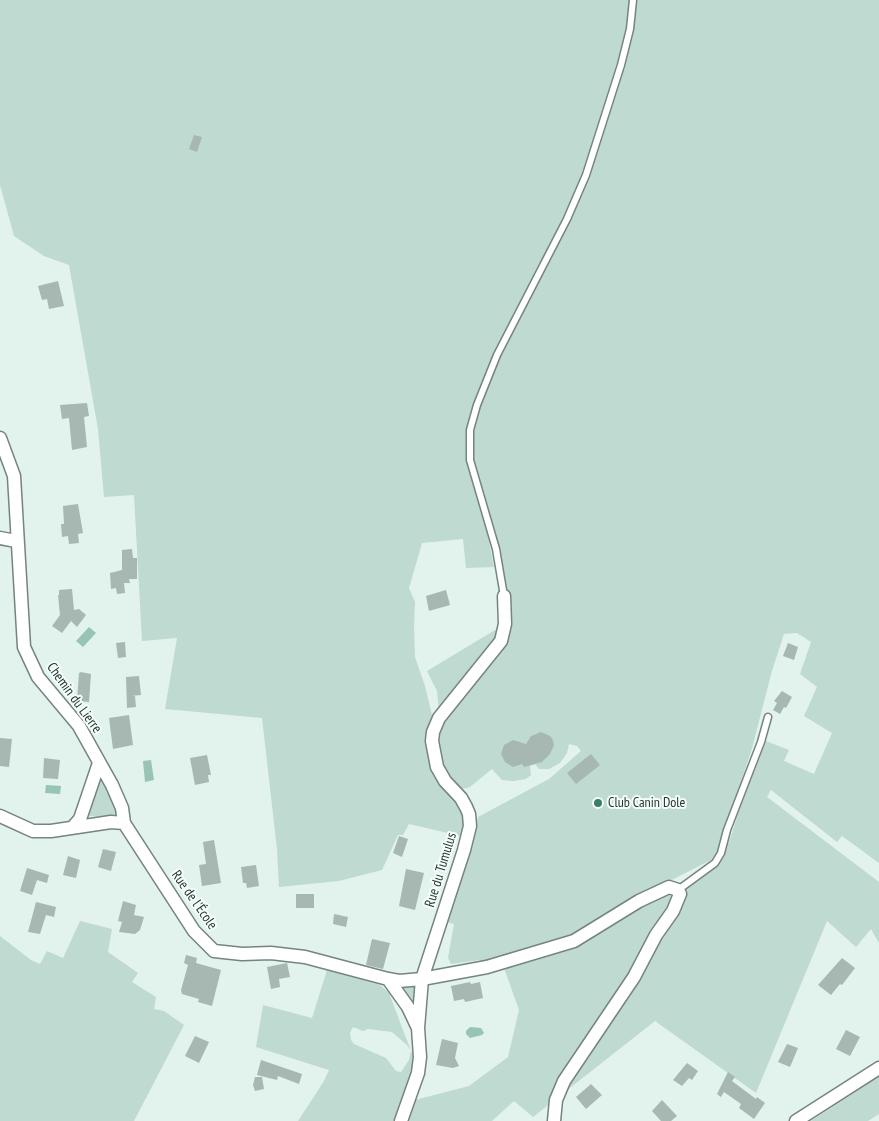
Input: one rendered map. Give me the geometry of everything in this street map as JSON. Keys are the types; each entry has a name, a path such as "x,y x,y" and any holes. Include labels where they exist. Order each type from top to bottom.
{"street":[{"name":"Chemin du Lierre","path":"0,438 14,476 16,541 24,647 38,677 79,726 112,785 122,808 124,823"},
{"path":"0,538 16,541"},
{"name":"Rue du Tumulus","path":"401,1121 418,1073 420,1057 418,1028 422,979 470,826 469,814 461,798 440,775 432,742 433,732 439,718 500,641 506,624 504,596"},
{"path":"72,828 80,819 100,763"},
{"path":"0,816 33,831 51,831 111,822 124,823"},
{"name":"Rue de l'École","path":"124,823 194,931 214,951 242,954 271,953 305,957 388,980 422,979 486,968 574,941 639,901 669,887 678,890"},
{"path":"554,1121 556,1100 564,1082 634,977 656,935 673,911 680,894 678,890"},
{"path":"388,980 408,1007 418,1028"},
{"path":"796,1121 879,1068"}],"lane":[{"path":"504,596 496,549 470,460 470,430 477,405 497,355 567,219 586,175 621,65 630,29 633,0"},
{"path":"678,890 715,863 721,853 727,830 761,742 768,717"}],"shaded area":[{"path":"0,0 879,0 879,863 842,836 837,842 771,790 767,797 879,882 879,943 871,929 856,947 827,921 756,1093 655,1021 533,1117 514,1101 492,1121 407,1121 415,1100 469,1086 508,1057 519,1010 503,965 581,941 626,912 665,892 682,898 684,889 715,867 726,851 766,741 789,750 784,761 814,774 832,733 804,716 817,687 800,674 811,642 797,633 784,634 772,671 751,752 717,852 711,860 558,941 510,958 481,965 480,960 451,964 448,958 454,924 446,922 478,817 549,779 581,751 577,746 569,744 567,753 560,763 549,769 539,769 535,764 530,766 531,775 526,779 502,780 492,769 470,787 459,790 442,771 436,742 439,726 447,712 510,634 511,616 503,565 489,515 484,516 494,567 466,568 463,539 422,543 409,588 415,602 415,657 432,715 427,733 432,765 436,774 458,799 467,822 465,837 409,824 403,835 398,835 382,870 339,881 279,887 277,849 262,718 165,709 177,638 142,641 134,495 104,497 98,429 69,265 44,256 14,236 0,185"},
{"path":"89,627 96,633 83,647 76,641"},
{"path":"500,627 497,638 439,712 437,691 427,671"},
{"path":"151,760 154,780 145,782 143,761"},
{"path":"99,776 103,776 116,807 116,813 110,817 86,816"},
{"path":"46,785 61,786 60,794 45,793"},
{"path":"80,921 112,929 108,952 138,973 132,982 156,997 154,1009 164,1011 184,1025 134,1121 0,1121 0,936 31,960 40,964 47,951 63,958"},
{"path":"327,970 380,985 389,993 411,1051 415,1056 413,1070 394,1121 298,1121 329,1070 256,1047 263,1005 312,1018","holes":["353,1027 363,1031 368,1029 392,1032 411,1051 409,1060 401,1072 396,1071 386,1058 354,1044 350,1033"]},
{"path":"397,983 418,983 414,1011"},
{"path":"470,1027 481,1028 484,1033 470,1038 466,1031"},
{"path":"879,1077 879,1114 868,1121 811,1121"}],"building":[{"path":"194,135 202,137 197,152 189,149"},
{"path":"58,281 64,306 49,309 47,299 42,300 38,286"},
{"path":"87,403 89,416 84,417 87,447 72,450 69,418 62,419 60,405"},
{"path":"78,504 83,533 78,534 79,543 69,544 68,536 62,537 61,524 64,524 63,506"},
{"path":"132,549 133,558 137,558 137,579 129,579 130,583 124,583 125,593 117,594 116,588 111,589 110,573 122,570 122,550"},
{"path":"72,589 74,610 79,609 86,615 77,627 71,621 62,633 52,626 60,615 59,590"},
{"path":"446,590 450,605 429,611 426,596"},
{"path":"125,642 126,657 118,658 116,643"},
{"path":"788,643 798,647 794,660 783,656"},
{"path":"79,673 91,674 89,702 77,701"},
{"path":"139,676 141,695 131,696 135,696 136,707 127,708 126,677"},
{"path":"782,691 792,697 780,714 773,710 777,703 774,701"},
{"path":"129,715 133,745 113,749 109,718"},
{"path":"541,732 550,736 554,745 550,754 542,762 524,767 522,764 513,767 505,762 501,754 504,745 513,740 526,744 531,736"},
{"path":"0,738 12,739 9,767 0,766"},
{"path":"591,754 600,765 576,784 567,773"},
{"path":"207,755 211,775 208,775 209,782 195,785 190,758"},
{"path":"44,758 60,760 58,779 43,778"},
{"path":"399,836 408,839 402,857 393,853"},
{"path":"214,840 221,883 202,886 199,865 206,864 203,842"},
{"path":"103,849 116,852 111,871 98,867"},
{"path":"68,856 80,860 76,878 63,875"},
{"path":"256,865 259,886 247,888 246,883 243,883 241,867"},
{"path":"27,868 49,875 47,883 37,880 32,895 20,891"},
{"path":"406,869 424,873 415,910 399,906"},
{"path":"296,894 314,894 314,908 296,908"},
{"path":"123,901 136,905 134,915 144,917 140,930 135,934 119,932 122,922 118,921"},
{"path":"36,902 56,907 54,917 46,915 40,934 28,932"},
{"path":"334,914 348,917 346,927 333,924"},
{"path":"372,939 390,943 383,969 366,965"},
{"path":"186,955 197,958 196,963 221,970 212,1006 198,1002 199,999 182,994 181,990 188,965 184,963"},
{"path":"842,958 855,968 842,985 840,984 831,995 818,985"},
{"path":"287,963 290,977 279,979 280,987 271,989 267,967"},
{"path":"470,982 471,984 480,982 483,998 465,1002 464,999 454,1001 451,986"},
{"path":"846,1030 860,1037 850,1056 836,1049"},
{"path":"195,1036 209,1042 199,1063 185,1056"},
{"path":"442,1039 458,1043 455,1058 459,1066 453,1068 436,1065"},
{"path":"787,1044 798,1048 790,1067 778,1062"},
{"path":"261,1060 302,1074 299,1084 278,1076 277,1080 257,1075"},
{"path":"687,1063 698,1071 692,1080 689,1078 682,1086 673,1080"},
{"path":"728,1072 735,1077 732,1081 756,1099 757,1097 765,1103 754,1119 739,1108 741,1104 724,1092 721,1097 717,1094"},
{"path":"255,1077 262,1077 264,1089 255,1091 253,1085"},
{"path":"591,1084 602,1095 586,1109 576,1097"},
{"path":"662,1100 677,1116 671,1121 661,1121 652,1111"}],"place":[{"name":"Club Canin Dole","path":"598,803"}]}
